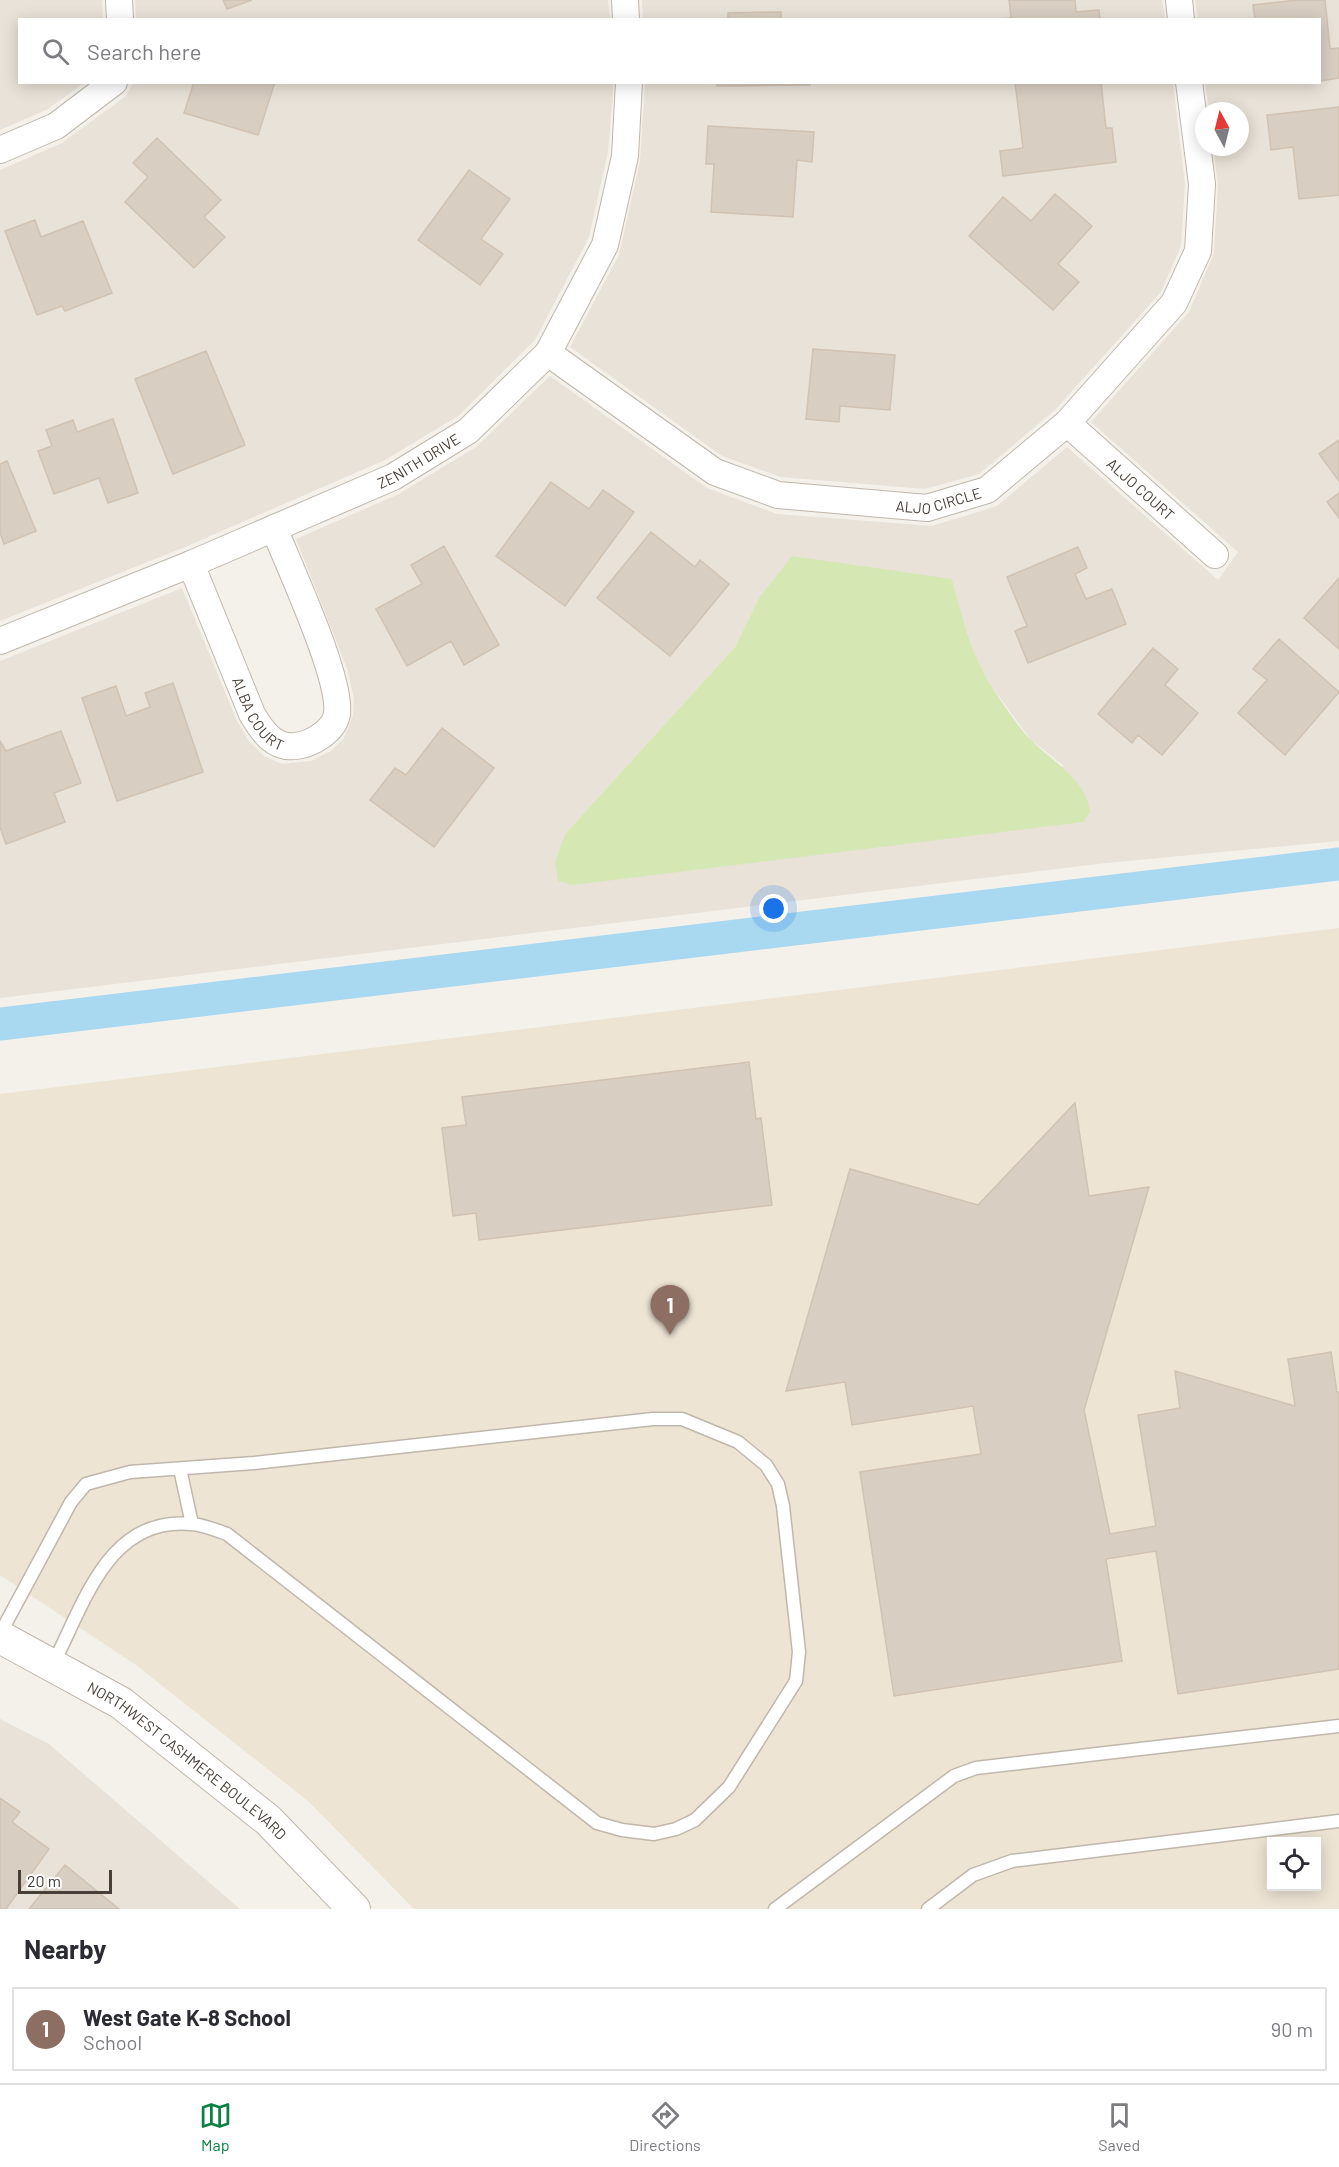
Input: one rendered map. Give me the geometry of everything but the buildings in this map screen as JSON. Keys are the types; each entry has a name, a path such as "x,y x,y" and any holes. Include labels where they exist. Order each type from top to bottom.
{"street":[{"path":"119,0 120,18"},
{"path":"625,0 626,18"},
{"path":"1179,0 1181,18"},
{"path":"0,150 56,126 111,84"},
{"name":"ZENITH DRIVE","path":"0,641 191,564 393,477 468,431 548,352 605,245 625,156 629,84"},
{"name":"ALJO CIRCLE","path":"548,352 715,472 778,495 927,508 987,490 1067,423 1174,303 1198,252 1202,184 1189,84"},
{"name":"ALJO COURT","path":"1067,423 1215,555"},
{"name":"ALBA COURT","path":"191,564 252,714 262,731 274,742 287,747 304,745 330,728 337,716 337,698 325,658 274,528"},
{"name":"NORTHWEST CASHMERE BOULEVARD","path":"0,1635 121,1703 268,1820 354,1909"}],"lane":[{"path":"0,1635 71,1502 86,1484 130,1472 180,1469 653,1419 682,1419 738,1442 759,1459 778,1484 783,1506 799,1652 796,1681 729,1787 695,1820 676,1829 654,1834 621,1830 597,1823 227,1534 192,1524 160,1525 144,1530 117,1548 103,1567 53,1665"},
{"path":"180,1469 192,1524"},
{"path":"775,1909 954,1776 976,1768 1339,1726"},
{"path":"928,1909 973,1875 1012,1861 1339,1821"}],"shaded area":[{"path":"0,0 102,0 103,18 18,18 18,84 83,84 48,109 0,130"},
{"path":"135,0 608,0 610,18 136,18"},
{"path":"642,0 1162,0 1165,18 643,18"},
{"path":"1195,0 1339,0 1339,841 1106,863 0,998 0,661 182,588 237,721 249,741 264,756 282,764 311,761 331,751 344,738 353,716 354,699 348,671 296,539 399,494 476,447 550,376 707,488 777,514 932,526 997,506 1067,447 1218,580 1238,552 1091,422 1189,312 1214,253 1218,186 1214,156 1249,156 1249,102 1208,102 1205,84 1321,84 1321,18 1198,18","holes":["952,579 978,663 992,687 1031,740 1064,766 573,885 565,834 735,647 759,598"]},
{"path":"132,84 613,84 608,152 589,237 535,340 458,416 385,460 185,547 0,621 0,170 62,143 126,96"},
{"path":"645,84 1173,84 1185,184 1181,246 1161,292 1055,410 979,474 925,489 781,477 722,456 570,347 619,255 640,161"},
{"path":"1339,928 1339,1909 414,1909 308,1801 136,1665 0,1575 0,1094"},
{"path":"0,1719 49,1744 240,1909 0,1909"}],"green space":[{"path":"792,556 952,579 978,661 992,687 1025,733 1067,771 1082,789 1090,812 1083,822 573,885 558,881 555,863 565,834 735,647 759,598"}],"waterway":[{"path":"0,1024 1339,864"}],"place":[{"name":"West Gate K-8 School","path":"670,1335"}]}
